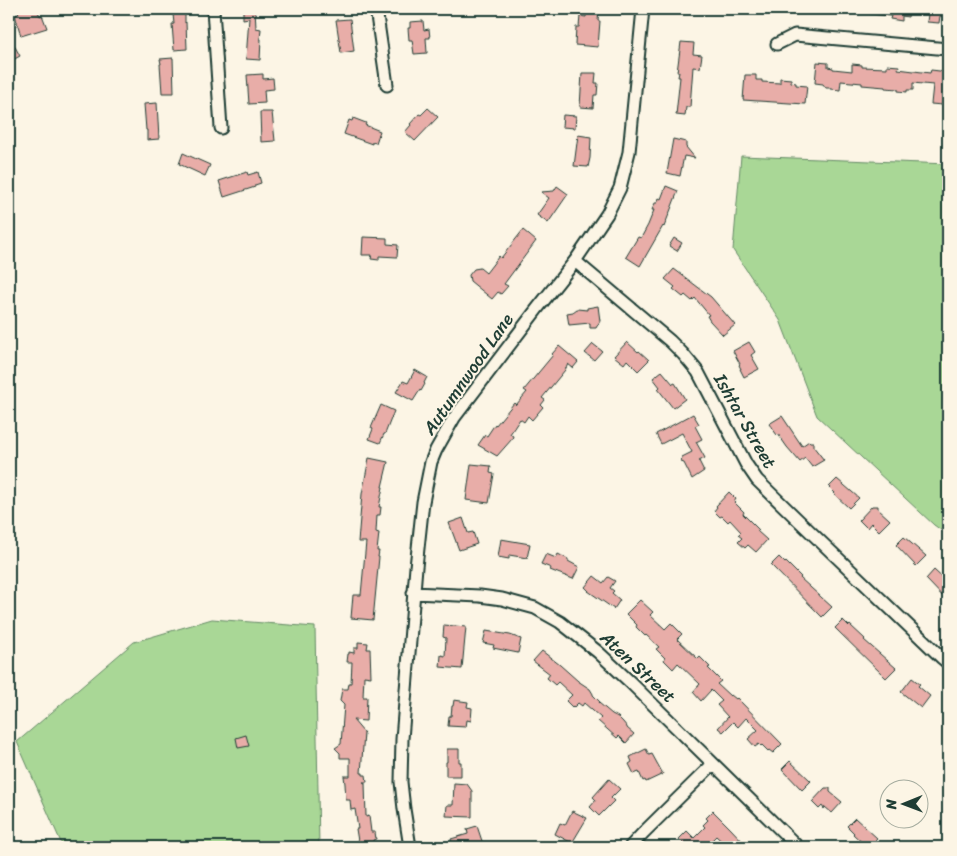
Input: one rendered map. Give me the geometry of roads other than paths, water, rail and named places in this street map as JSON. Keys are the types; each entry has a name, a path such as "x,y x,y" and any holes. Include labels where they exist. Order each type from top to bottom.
{"street":[{"path":"213,9 221,128"},
{"path":"376,9 387,85"},
{"name":"Autumnwood Lane","path":"410,847 404,809 401,769 402,739 413,593 427,480 436,450 450,425 537,308 575,261 607,214 620,188 630,152 643,9"},
{"path":"777,44 795,35 948,49"},
{"name":"Ishtar Street","path":"575,261 670,340 698,372 746,464 757,480 948,662"},
{"name":"Aten Street","path":"413,593 480,596 502,599 535,608 560,622 598,652 798,847"},
{"path":"630,847 713,764"}]}
